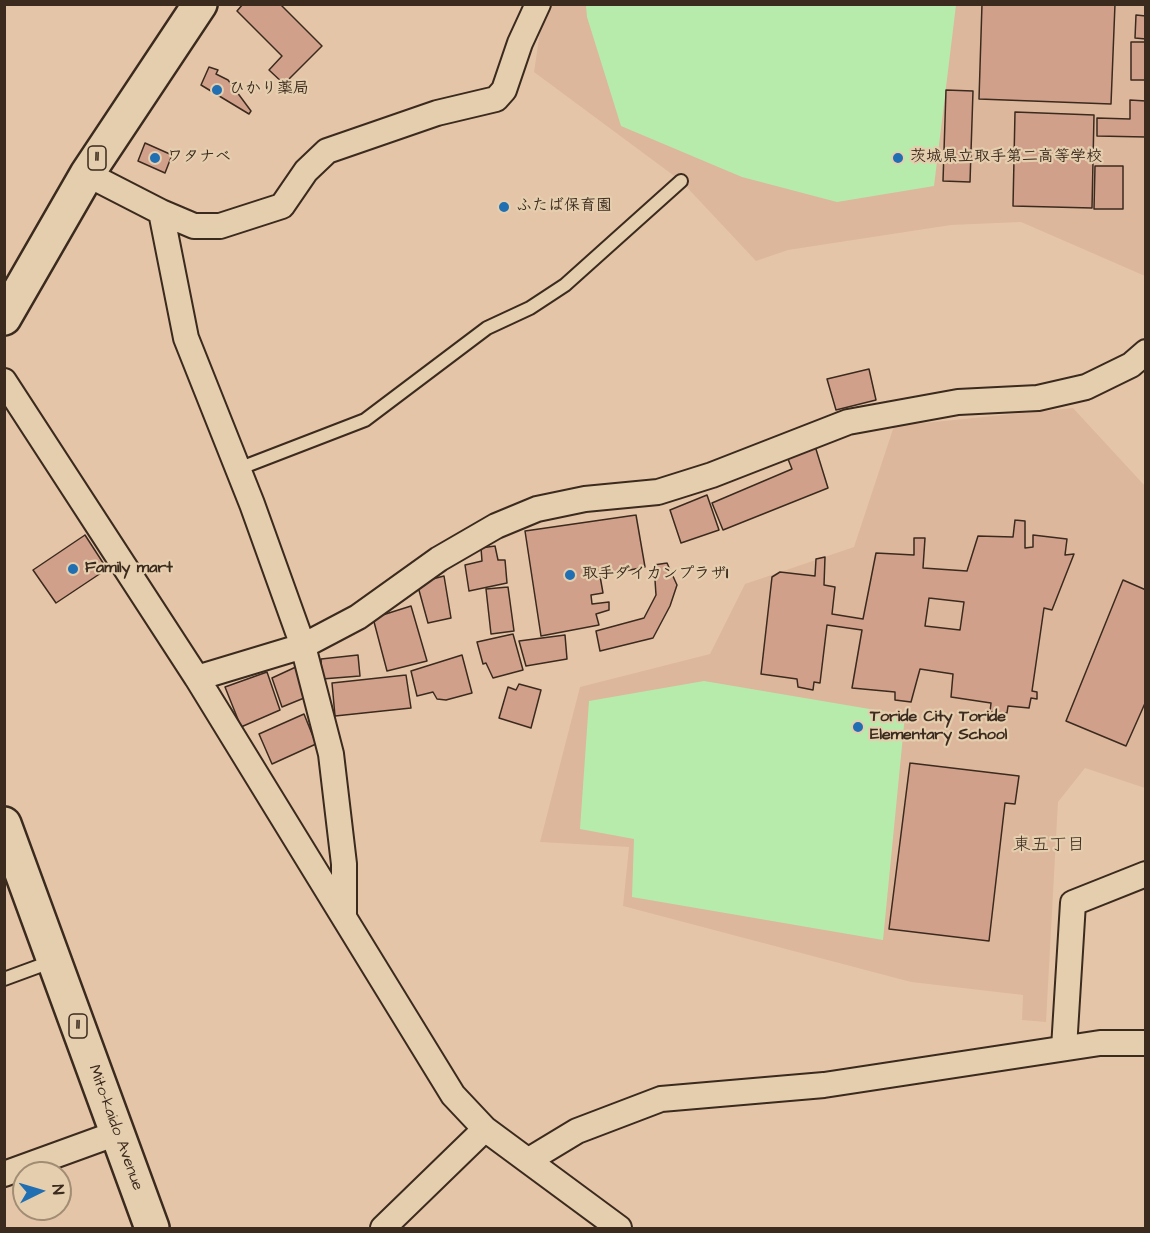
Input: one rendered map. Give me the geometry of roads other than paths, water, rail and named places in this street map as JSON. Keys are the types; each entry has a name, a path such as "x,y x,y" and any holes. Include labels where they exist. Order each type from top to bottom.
{"main road":[{"name":"11","path":"4,318 87,174 200,4"},
{"name":"Mito-kaido Avenue","path":"4,824 152,1228"}],"street":[{"path":"87,174 161,212 194,226 220,226 282,206 306,171 327,151 437,113 496,99 504,90 520,43 538,4"},
{"path":"161,212 186,338 238,469 303,646 331,754 344,864 344,917"},
{"path":"197,678 303,646 358,618 439,559 496,526 537,508 585,499 658,492 712,475 848,422 958,402 1038,398 1086,387 1131,365 1146,352"},
{"path":"4,381 197,678 453,1095 485,1129 619,1228"},
{"path":"1064,1048 1073,903 1146,874"},
{"path":"529,1160 577,1131 661,1099 824,1085 1100,1043 1146,1043"},
{"path":"383,1228 485,1129"},
{"path":"4,1174 117,1133"}],"lane":[{"path":"238,469 365,420 487,328 530,308 565,285 681,181"},
{"path":"4,979 54,961"}],"place":[{"name":"ひかり薬局","path":"217,90"},
{"name":"ワタナベ","path":"155,158"},
{"name":"茨城県立取手第二高等学校","path":"898,158"},
{"name":"ふたば保育園","path":"504,207"},
{"name":"Family mart","path":"73,569"},
{"name":"取手ダイカンプラザI","path":"570,575"},
{"name":"Toride City Toride Elementary School","path":"858,727"}],"district":[{"name":"東五丁目","path":"1049,846"}]}
